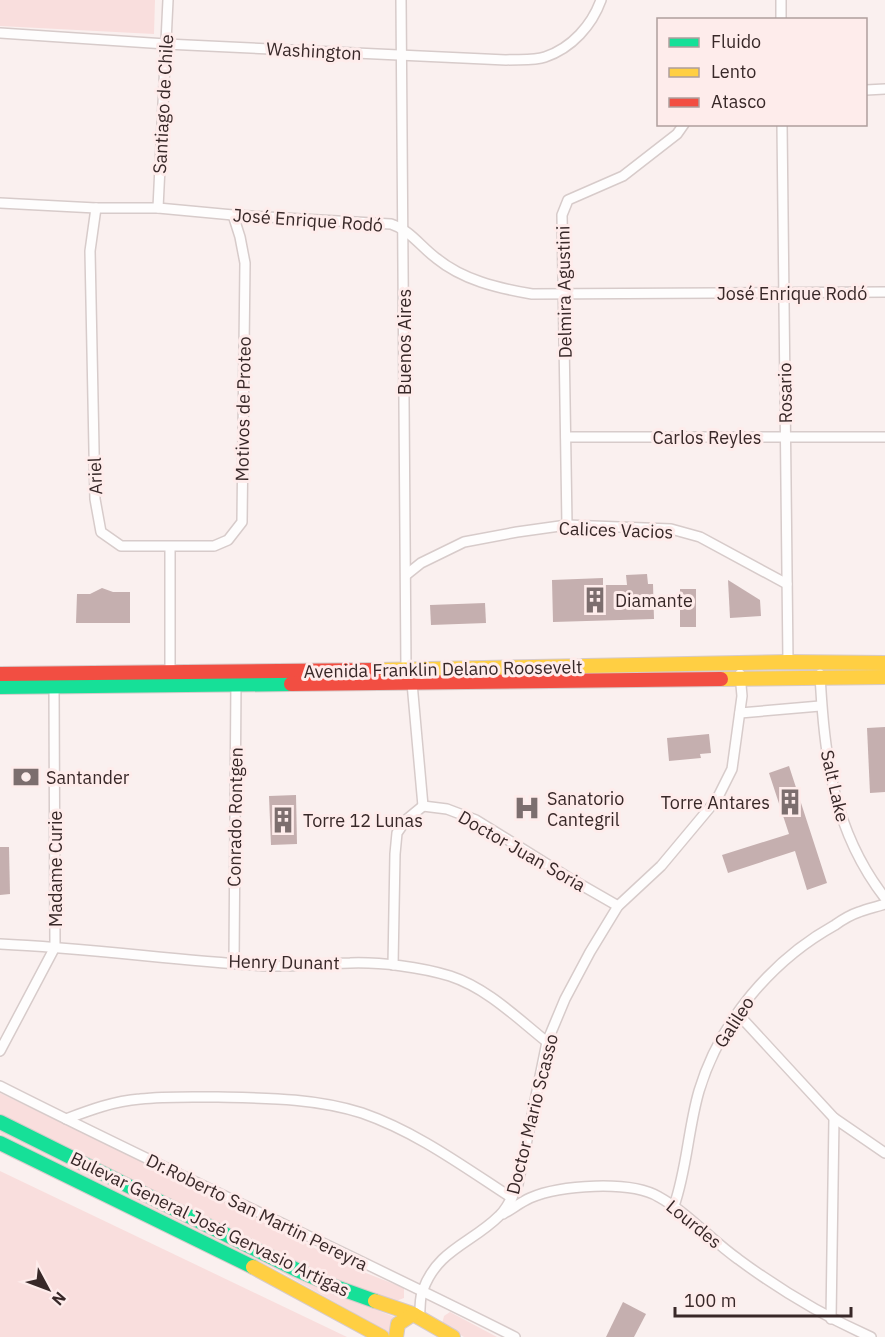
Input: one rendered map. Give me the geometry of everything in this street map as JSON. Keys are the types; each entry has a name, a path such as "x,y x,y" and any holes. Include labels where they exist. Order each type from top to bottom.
{"main road":[{"name":"Avenida Franklin Delano Roosevelt","path":"0,687 171,686 237,679 406,669 788,662 885,663"},
{"name":"Avenida Franklin Delano Roosevelt","path":"0,674 170,671 237,679 412,683 885,677"},
{"name":"Bulevar General José Gervasio Artigas","path":"0,1122 297,1270 420,1318 453,1337"},
{"name":"Bulevar General José Gervasio Artigas","path":"0,1143 43,1166 279,1279 382,1337"},
{"path":"396,1337 398,1324 420,1318 429,1337"}],"street":[{"name":"Santiago de Chile","path":"158,208 168,0"},
{"name":"Buenos Aires","path":"401,0 406,669 412,683 423,806"},
{"name":"Washington","path":"0,33 166,44 507,60 545,57 575,40 595,15 601,0"},
{"path":"781,0 781,18"},
{"path":"867,90 885,89"},
{"name":"Delmira Agustini","path":"567,525 562,215 568,200 622,176 677,134 683,126"},
{"name":"Rosario","path":"782,126 788,662"},
{"name":"José Enrique Rodó","path":"0,203 96,208 158,208 233,215 391,224 403,228 435,258 455,271 493,287 532,294 885,292"},
{"name":"Ariel","path":"96,208 90,251 95,499 99,523 101,532 121,546 170,548"},
{"name":"Motivos de Proteo","path":"170,548 214,546 228,540 242,522 245,263 233,215"},
{"name":"Carlos Reyles","path":"566,437 885,437"},
{"name":"Calices Vacios","path":"406,575 421,563 464,542 567,525 671,529 710,542 787,584"},
{"path":"170,548 171,686"},
{"name":"Doctor Mario Scasso","path":"420,1318 422,1290 434,1268 444,1256 501,1215 512,1198 518,1184 547,1042 580,971 618,906 661,866 717,799 732,769 740,713 739,663"},
{"name":"Salt Lake","path":"819,663 820,706 832,786 848,837 868,877 885,898"},
{"name":"Madame Curie","path":"0,1051 55,947 55,688 53,673"},
{"name":"Conrado Rontgen","path":"234,963 237,679"},
{"path":"740,713 820,706"},
{"path":"393,965 397,833 406,820 423,806"},
{"name":"Doctor Juan Soria","path":"423,806 447,809 476,820 618,906"},
{"name":"Galileo","path":"674,1206 682,1182 698,1093 707,1067 738,1014 759,985 800,946 857,912 885,904"},
{"name":"Henry Dunant","path":"0,944 269,966 352,963 393,965 449,976 473,986 495,1000 547,1042"},
{"path":"738,1014 834,1118 885,1153"},
{"name":"Dr.Roberto San Martin Pereyra","path":"0,1086 515,1337"},
{"path":"66,1119 102,1106 173,1096 312,1102 362,1113 422,1140 512,1198"},
{"path":"831,1319 834,1118"},
{"name":"Lourdes","path":"501,1215 531,1197 564,1190 597,1185 642,1190 674,1206 716,1243 762,1277 831,1319 871,1337"}],"shaded area":[{"path":"0,0 155,0 154,34 0,26"},
{"path":"0,1093 160,1170 356,1269 404,1288 404,1298 396,1301 336,1280 0,1116"},
{"path":"0,1130 282,1270 397,1318 391,1326 389,1335 281,1272 0,1134"},
{"path":"0,1171 347,1337 0,1337"},
{"path":"450,1312 497,1337 464,1337 442,1324 444,1316"}],"building":[{"path":"647,574 648,584 653,584 654,619 553,622 552,580 603,578 603,585 627,585 626,575"},
{"path":"728,580 760,600 761,616 730,618"},
{"path":"102,588 113,592 130,592 130,623 76,623 77,594 90,594"},
{"path":"680,589 696,589 696,627 680,627"},
{"path":"485,603 486,623 431,625 430,605"},
{"path":"885,727 885,792 870,793 867,728"},
{"path":"709,734 711,753 700,754 701,758 669,761 667,738"},
{"name":"Torre Antares","path":"789,766 827,883 807,890 795,851 728,873 722,855 789,834 769,773"},
{"name":"Torre 12 Lunas","path":"296,795 297,844 271,845 269,796"},
{"path":"0,847 9,847 10,894 0,895"},
{"path":"623,1302 646,1314 634,1337 606,1337"}],"traffic: fast":[{"path":"0,687 291,684"},
{"path":"0,1122 297,1270 375,1301"},
{"path":"0,1143 253,1267"}],"traffic: slow":[{"path":"376,670 788,662 885,663"},
{"path":"721,679 885,677"},
{"path":"253,1267 382,1337"},
{"path":"375,1301 413,1314 453,1337"},
{"path":"396,1337 398,1324 413,1314"}],"traffic: jam":[{"path":"0,674 376,670"},
{"path":"291,684 721,679"}],"place":[{"name":"Diamante","path":"595,600"},
{"name":"Santander","path":"26,777"},
{"name":"Torre Antares","path":"790,802"},
{"name":"Sanatorio Cantegril","path":"527,808"},
{"name":"Torre 12 Lunas","path":"283,820"}]}
